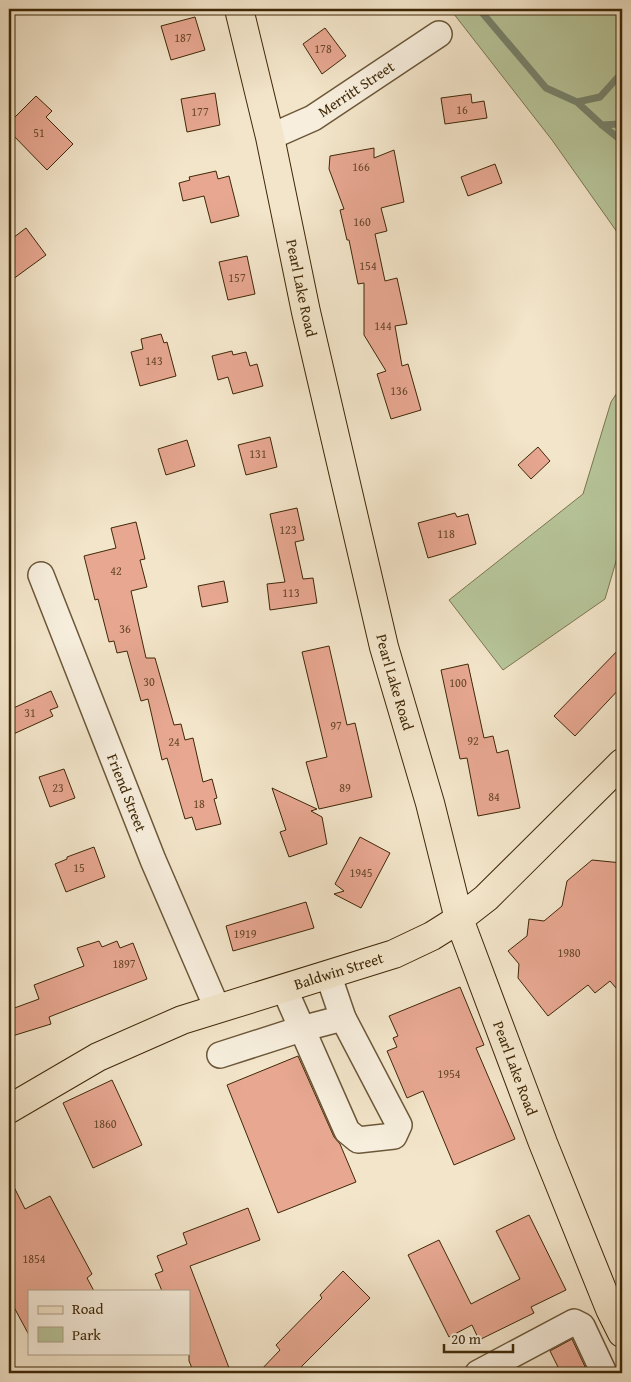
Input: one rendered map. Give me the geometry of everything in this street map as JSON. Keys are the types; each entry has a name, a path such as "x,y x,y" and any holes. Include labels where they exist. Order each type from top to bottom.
{"main road":[{"name":"Pearl Lake Road","path":"239,9 270,137 306,312 384,647 430,803 459,919 543,1143 610,1309 622,1333"},
{"name":"Baldwin Street","path":"9,1110 63,1076 110,1051 182,1020 407,949 432,936 459,919 495,890 622,763"}],"street":[{"name":"Merritt Street","path":"270,137 313,118 439,34"},
{"name":"Friend Street","path":"42,575 153,860 217,1008"},
{"path":"284,988 347,1130 358,1140 394,1136 399,1125 344,1018 328,974"},
{"path":"220,1055 301,1029 344,1018"},
{"path":"478,1373 574,1322 582,1326 604,1373"}],"green space":[{"path":"450,9 622,9 622,239 552,140"},
{"path":"622,385 622,541 605,599 503,670 449,600 583,494 611,402"}],"building":[{"path":"195,17 205,50 171,60 161,26"},
{"path":"325,28 346,56 322,74 303,44"},
{"path":"215,93 220,125 187,132 181,99"},
{"path":"471,94 472,103 484,101 487,118 445,124 441,98"},
{"path":"36,96 52,111 46,117 73,144 47,170 9,131 9,123"},
{"path":"374,148 374,158 394,150 404,202 381,208 387,231 375,234 385,281 397,278 407,324 395,326 402,366 408,364 421,410 391,419 377,374 386,371 364,335 364,283 358,284 349,240 347,240 340,210 344,209 329,169 330,156"},
{"path":"495,164 502,183 468,196 461,177"},
{"path":"216,171 218,179 229,176 239,216 211,223 204,196 183,201 179,183 190,180 189,177"},
{"path":"26,228 46,255 9,282 9,241"},
{"path":"247,256 255,294 228,300 219,262"},
{"path":"161,334 164,343 167,342 176,376 140,386 131,352 143,349 141,339"},
{"path":"232,351 233,355 246,352 250,366 257,364 263,386 233,394 228,377 218,380 212,356"},
{"path":"270,437 277,467 246,475 238,445"},
{"path":"187,440 195,466 166,475 158,449"},
{"path":"538,447 550,461 531,479 518,465"},
{"path":"297,508 304,540 295,542 303,579 313,578 317,603 270,610 267,584 285,582 270,514"},
{"path":"455,513 457,517 468,514 476,544 428,558 418,523"},
{"path":"136,522 145,559 140,560 147,587 131,591 146,658 155,658 174,725 181,724 185,740 193,738 203,782 212,779 217,798 214,799 221,824 196,830 192,817 185,819 167,758 162,760 148,699 141,701 127,651 117,653 114,641 109,642 98,599 95,600 84,556 116,548 111,528"},
{"path":"224,581 228,602 202,607 198,586"},
{"path":"329,646 347,725 355,723 372,797 319,809 306,762 327,757 302,652"},
{"path":"622,646 622,686 575,736 554,716"},
{"path":"468,664 484,738 493,736 497,753 508,750 520,808 478,816 467,758 460,759 441,670"},
{"path":"51,691 58,707 50,710 53,716 9,736 9,710"},
{"path":"64,769 75,798 50,807 39,777"},
{"path":"272,788 317,809 311,811 322,817 327,844 289,857 280,832 286,830"},
{"path":"360,837 390,853 361,908 334,894 344,891 335,884"},
{"path":"94,847 105,877 66,892 55,864 67,859 67,857"},
{"path":"592,860 622,863 622,995 610,981 595,993 588,985 548,1016 518,978 519,964 508,951 527,936 529,919 544,921 562,906 567,881"},
{"path":"306,902 314,928 233,951 226,926"},
{"path":"99,941 102,947 117,941 120,948 133,943 147,979 49,1017 51,1024 9,1037 9,1010 39,999 34,985 84,966 77,948"},
{"path":"460,987 484,1045 476,1048 515,1139 454,1165 423,1091 407,1098 387,1051 397,1047 393,1038 398,1036 389,1016"},
{"path":"298,1056 356,1182 278,1213 227,1085"},
{"path":"112,1080 142,1145 93,1168 63,1103"},
{"path":"9,1177 25,1209 50,1196 92,1274 87,1278 93,1290 28,1290 28,1333 9,1298"},
{"path":"248,1208 260,1240 190,1266 231,1373 194,1373 189,1361 190,1290 162,1290 155,1274 163,1271 157,1256 187,1244 183,1233"},
{"path":"529,1215 566,1290 531,1307 534,1313 479,1340 472,1325 449,1337 408,1255 439,1240 471,1304 520,1279 496,1231"},
{"path":"343,1271 370,1298 295,1373 258,1373 280,1350 276,1345 322,1298 320,1295"},
{"path":"572,1339 588,1373 561,1373 550,1351"}],"waterway":[{"path":"479,9 546,88 577,102 600,97 619,76 622,77"},
{"path":"577,102 622,141"},
{"path":"602,125 619,124 622,126"}]}
